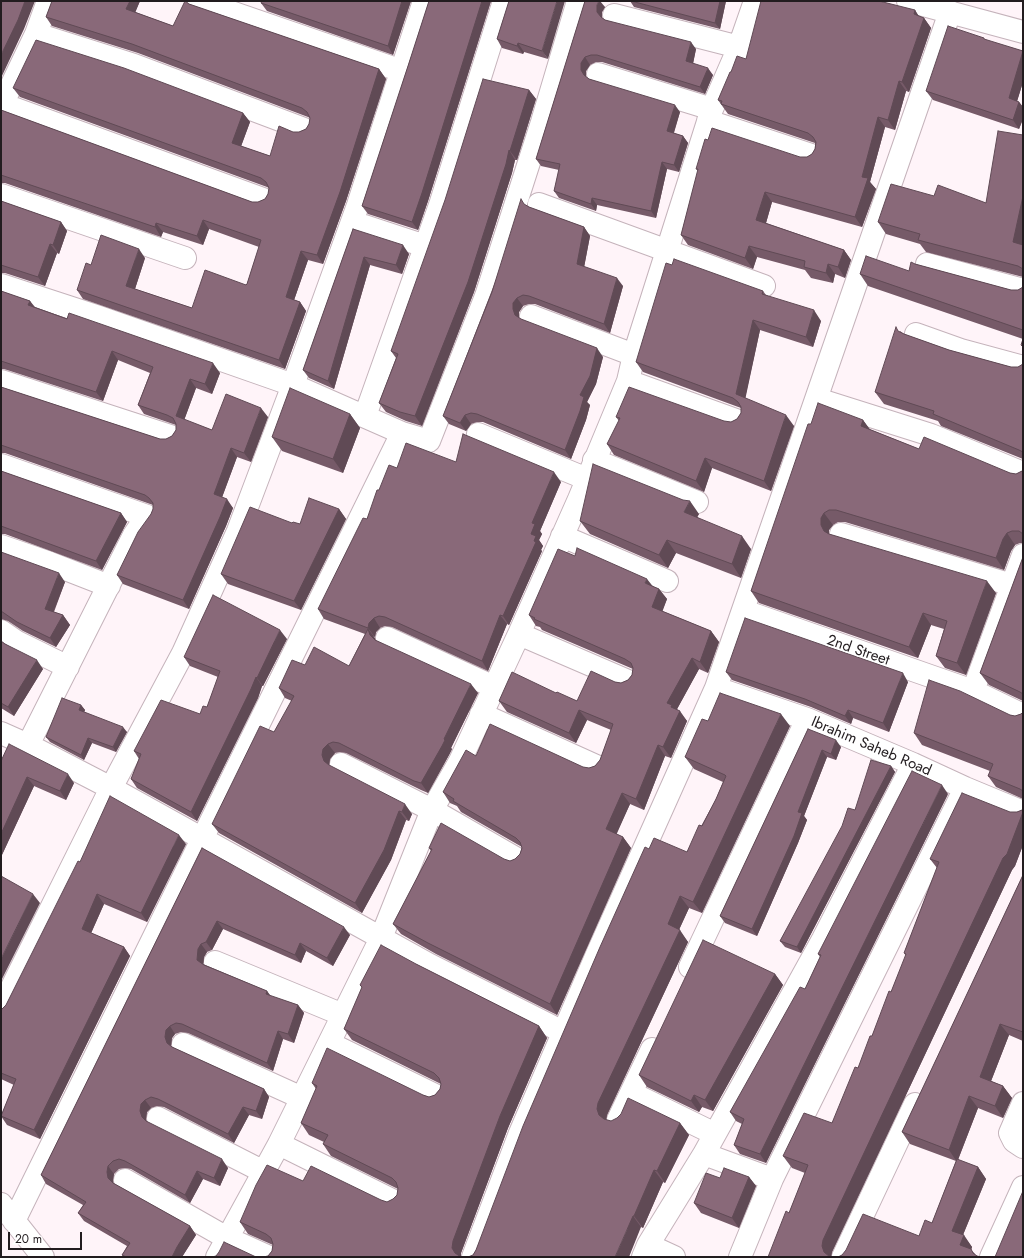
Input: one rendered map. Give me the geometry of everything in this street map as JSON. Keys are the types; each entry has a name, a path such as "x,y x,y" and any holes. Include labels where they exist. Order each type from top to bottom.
{"street":[{"path":"48,1 36,34 2,105 263,199"},
{"path":"198,1 402,71"},
{"path":"1,1009 110,788 183,653 238,532 352,222 424,1"},
{"path":"365,416 440,205 504,1"},
{"path":"1,285 99,317 293,385 402,433 429,441 486,296 542,122 578,1"},
{"path":"217,1257 279,1144 381,938 432,810 460,761 519,634 562,536 628,381 634,355 666,251 710,115 739,47 755,1"},
{"path":"909,1 1023,32"},
{"path":"474,1257 520,1133 563,1032 716,688 744,611 950,12"},
{"path":"614,15 739,47"},
{"path":"36,34 134,65 304,129"},
{"path":"598,74 710,115 811,155"},
{"path":"1,195 185,258"},
{"path":"540,204 764,286"},
{"path":"352,222 425,246"},
{"path":"927,264 1023,290"},
{"path":"531,316 634,355"},
{"path":"916,334 961,350 1023,367"},
{"path":"1,381 170,436"},
{"path":"628,381 736,420"},
{"path":"816,398 931,435 1023,473"},
{"path":"14,1221 402,433"},
{"path":"478,434 697,502"},
{"path":"1,465 147,516 134,535 28,745"},
{"path":"841,534 1012,585"},
{"path":"562,536 667,581"},
{"path":"1,546 109,586"},
{"path":"973,691 1023,555"},
{"name":"2nd Street","path":"744,611 973,691 1023,715"},
{"path":"1,632 17,642 68,667"},
{"path":"519,634 628,681"},
{"path":"387,638 494,687"},
{"name":"Ibrahim Saheb Road","path":"716,688 807,719 1023,812"},
{"path":"481,714 596,766"},
{"path":"682,985 807,719"},
{"path":"1,733 28,745 110,788 430,965 563,1032"},
{"path":"341,764 432,810 517,859"},
{"path":"674,1257 646,1251 704,1154 822,939 913,764"},
{"path":"740,1257 772,1179 965,788"},
{"path":"215,962 343,1014"},
{"path":"618,1120 662,1028"},
{"path":"329,1043 437,1096"},
{"path":"183,1044 302,1098"},
{"path":"843,1257 924,1084"},
{"path":"631,1093 715,1134"},
{"path":"1023,1103 1010,1133 1014,1141 1023,1147"},
{"path":"158,1118 264,1172"},
{"path":"279,1144 394,1201"},
{"path":"704,1154 772,1179"},
{"path":"125,1180 227,1238 269,1257"},
{"path":"991,1257 1023,1188"},
{"path":"1,1204 43,1257"}],"building":[{"path":"1,1 25,1 18,20 1,55"},
{"path":"52,1 130,1 126,9 173,26 185,1 189,4 379,69 340,192 317,255 301,251 286,297 300,302 279,360 77,290 86,263 91,265 101,235 139,249 126,286 192,308 205,270 246,285 261,240 203,220 197,236 156,223 155,227 1,175 1,110 252,202 258,202 265,199 268,194 269,188 266,182 261,178 13,88 36,40 124,68 243,113 232,143 270,156 279,126 293,132 299,132 306,129 310,118 307,112 302,108 132,44 46,17"},
{"path":"262,1 402,1 388,46 261,3"},
{"path":"429,1 482,1 412,222 362,206"},
{"path":"509,1 557,1 542,51 518,43 517,46 497,39"},
{"path":"585,1 599,1 597,5 597,12 605,20 691,42 686,61 708,68 700,87 597,55 585,57 581,63 581,70 589,79 675,105 667,131 683,136 674,165 662,162 651,211 592,198 591,204 554,191 560,164 536,159"},
{"path":"631,1 720,1 715,23"},
{"path":"761,1 879,1 915,10 914,14 924,18 902,82 899,81 888,120 878,117 862,177 868,178 855,217 765,192 756,220 844,250 838,267 828,264 826,273 804,267 805,261 749,246 745,258 681,235 698,169 696,169 705,139 708,140 712,128 800,157 807,157 812,154 815,149 816,142 808,133 721,104 722,101 718,100 737,56 746,59"},
{"path":"948,26 1023,51 1009,98 1019,102 1013,120 926,91"},
{"path":"483,79 529,90 468,282 415,416 400,412 379,403 398,354 391,351 445,200"},
{"path":"998,131 1023,135 1023,196 1013,242 1023,245 1023,269 1018,266 918,240 920,234 878,222 891,184 934,196 938,185 986,203"},
{"path":"521,199 524,204 529,207 584,227 577,264 617,278 604,324 529,296 523,295 517,298 513,303 515,315 521,319 597,348 590,376 580,395 584,397 580,411 565,450 477,414 471,413 465,415 460,423 443,416 492,292"},
{"path":"1,201 61,222 53,245 50,244 38,277 1,265"},
{"path":"353,229 403,245 396,265 364,257 328,381 303,370"},
{"path":"866,256 909,271 911,262 1011,290 1018,290 1023,287 1023,330 860,274"},
{"path":"674,259 763,291 762,294 814,310 806,337 753,320 736,394 786,415 764,481 705,458 696,481 607,444 620,418 616,417 629,387 724,421 731,422 737,419 741,413 741,407 733,398 636,362 666,263 672,265"},
{"path":"1,291 30,301 28,305 67,319 69,313 213,363 205,384 190,379 176,416 212,430 226,394 261,408 244,453 231,448 214,494 227,499 183,600 117,575 138,532 151,514 153,503 149,498 145,495 1,445 1,387 160,439 166,439 172,436 176,430 176,424 173,418 138,405 153,367 112,351 96,392 1,361"},
{"path":"896,327 898,331 904,334 949,350 1011,367 1018,367 1023,364 1023,452 933,414 934,411 875,392"},
{"path":"290,388 350,414 333,459 272,437"},
{"path":"818,403 863,420 861,426 919,449 924,437 1010,473 1016,474 1023,470 1023,534 1019,531 1007,533 1003,539 996,558 836,510 829,510 824,513 821,518 821,525 824,531 829,534 987,581 957,663 936,656 947,621 923,613 909,647 751,591 808,424 811,424"},
{"path":"463,434 554,472 532,523 535,524 531,534 536,536 534,541 536,542 503,616 500,615 482,661 385,617 379,616 374,618 369,623 368,628 318,609 363,518 367,519 377,490 379,490 389,465 397,468 406,443 456,462"},
{"path":"593,464 683,500 690,501 684,512 742,536 732,564 667,540 659,555 580,521"},
{"path":"1,471 121,513 96,561 1,526"},
{"path":"309,498 339,509 294,601 221,574 250,507 292,523 300,524"},
{"path":"577,548 647,579 645,583 659,589 652,607 711,631 700,662 692,658 667,703 672,705 671,707 680,711 663,747 658,745 636,799 622,793 606,829 623,837 550,1004 393,924 432,849 429,848 441,823 504,859 510,861 515,859 520,854 522,848 520,842 516,838 453,801 454,799 443,792 466,750 476,756 490,724 583,767 589,768 595,766 600,760 613,724 579,710 569,733 499,701 512,672 556,693 557,692 577,701 591,671 615,682 621,683 628,680 632,675 633,668 631,663 625,659 534,619 535,618 529,615 558,549 575,556"},
{"path":"1,552 59,573 45,609 63,615 50,638 17,622 1,611"},
{"path":"1023,557 1023,694 980,673"},
{"path":"213,595 280,630 191,812 131,779 141,754 134,751 161,700 200,714 203,706 207,707 220,671 184,657"},
{"path":"745,618 903,673 883,723 848,710 845,716 805,699 726,672"},
{"path":"368,629 370,635 375,640 471,684 442,746 421,783 414,781 339,743 333,742 328,744 323,749 322,755 324,761 329,765 405,804 402,812 399,811 384,850 355,903 212,824 260,726 274,732 294,696 279,688 292,660 305,665 314,647 349,666"},
{"path":"1,641 37,660 8,707 1,703"},
{"path":"929,680 960,691 1010,715 1015,716 1023,712 1023,791 988,776 993,764 914,733"},
{"path":"720,693 781,714 693,902 680,896 668,924 680,930 598,1103 597,1109 599,1115 604,1119 611,1121 621,1114 628,1098 680,1123 657,1171 654,1170 615,1257 468,1257 473,1255 476,1250 523,1126 645,847 649,849 654,838 687,852 699,825 702,826 716,799 726,776 685,757 702,719 708,721"},
{"path":"62,698 81,705 79,710 123,727 113,747 88,738 81,755 46,737"},
{"path":"808,729 836,740 831,754 822,750 798,812 802,813 794,836 752,929 720,916"},
{"path":"9,744 68,774 60,791 27,777 1,834 1,761"},
{"path":"871,760 891,766 797,947 780,941 842,826 848,808 855,810"},
{"path":"912,771 942,785 760,1154 734,1145 744,1119 730,1112 800,987 805,989 821,955 818,954"},
{"path":"962,793 1010,812 1017,812 1023,809 1007,854 1003,858 823,1240 822,1246 824,1252 830,1257 768,1257 786,1211 789,1213 808,1165 783,1156 804,1113 832,1123 855,1067 858,1068 870,1036 872,1036 889,991 891,992 906,954 904,953 939,862 930,859"},
{"path":"110,796 179,835 141,913 97,894 82,929 124,947 34,1130 1,1116 16,1079 1,1073 1,1010 6,1005 78,861 80,862"},
{"path":"202,848 344,927 327,958 300,943 295,955 217,921 206,942 201,944 198,949 197,960 204,965 267,991 266,994 298,1005 288,1034 278,1031 267,1063 182,1024 176,1023 166,1030 165,1037 167,1043 172,1047 264,1089 256,1111 243,1107 228,1134 158,1099 151,1097 141,1104 140,1111 142,1117 146,1121 222,1159 214,1178 197,1171 185,1195 125,1161 119,1159 113,1161 108,1166 108,1178 113,1183 190,1226 172,1257 126,1257 122,1255 130,1243 78,1213 86,1202 41,1175"},
{"path":"1023,875 1023,1032 1000,1024 980,1077 1003,1086 995,1106 969,1096 949,1150 902,1132"},
{"path":"1,876 33,894 1,959"},
{"path":"703,940 775,974 705,1100 694,1095 691,1101 639,1075"},
{"path":"381,945 539,1026 500,1116 453,1241 452,1248 455,1253 461,1257 263,1257 268,1256 272,1251 273,1244 271,1238 266,1234 240,1222 256,1185 267,1165 303,1181 311,1166 387,1202 397,1195 398,1188 396,1182 392,1178 323,1144 328,1135 301,1123 317,1086 312,1083 327,1048 423,1095 429,1097 435,1095 440,1089 441,1084 439,1078 434,1073 344,1029 362,987 360,985"},
{"path":"957,1159 978,1167 952,1231 964,1235 960,1245 971,1249 973,1253 981,1257 838,1257 846,1250 863,1214 919,1236 925,1220 932,1223"},
{"path":"724,1168 749,1177 732,1218 694,1203 706,1173 720,1178"},
{"path":"1023,1191 1023,1257 995,1257"},
{"path":"224,1242 256,1257 212,1257 216,1256"}]}
